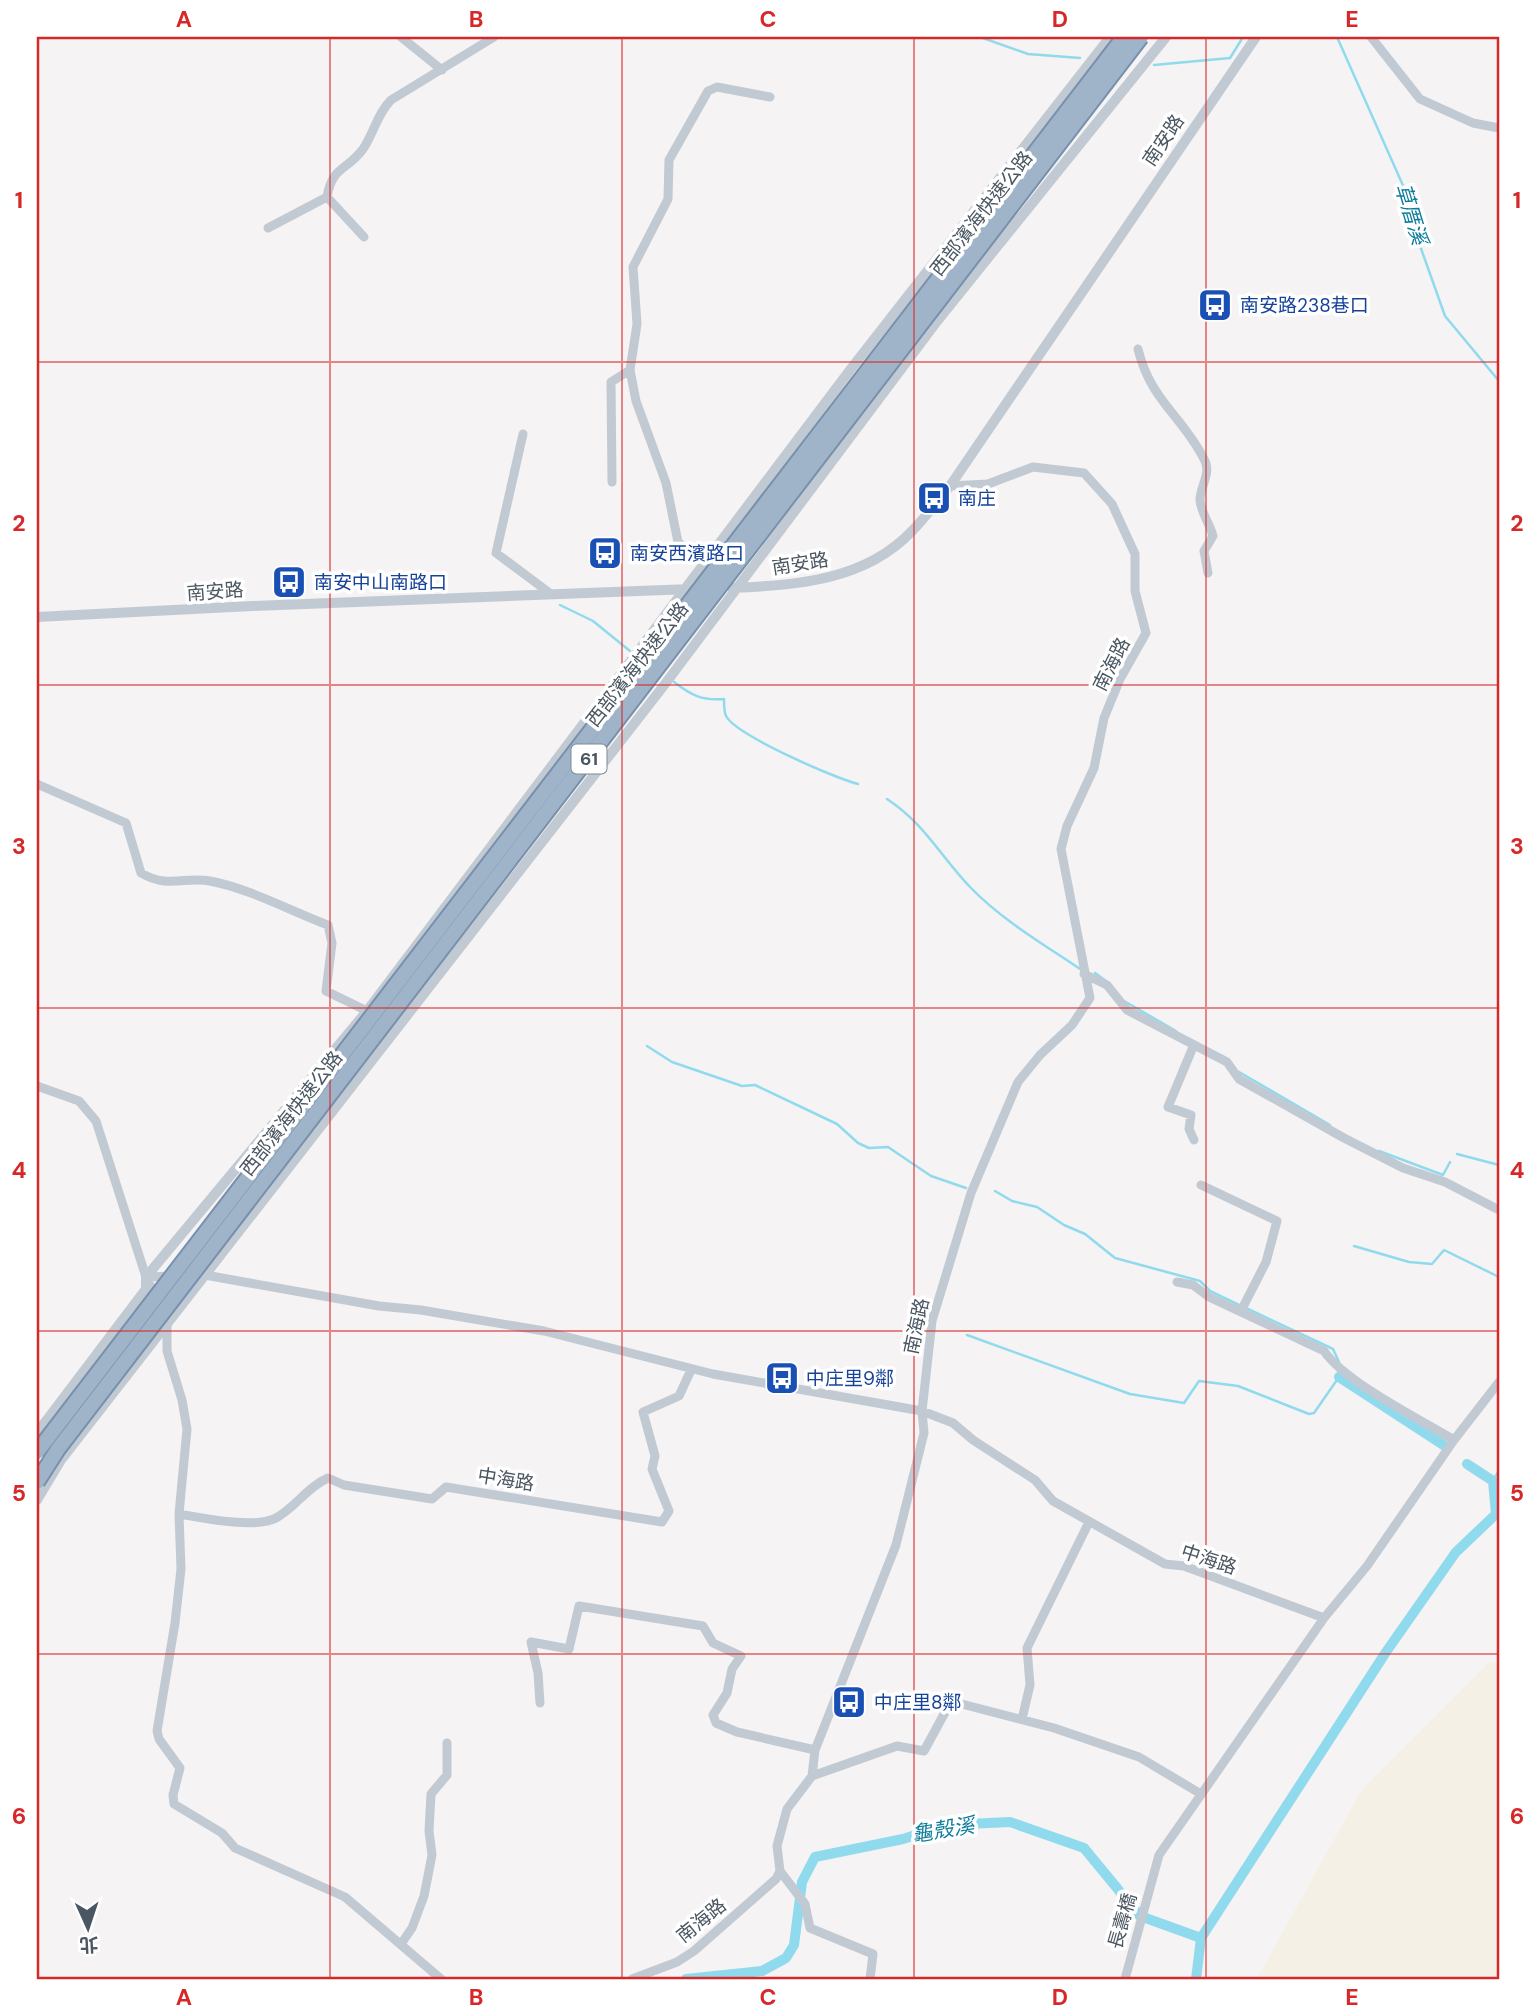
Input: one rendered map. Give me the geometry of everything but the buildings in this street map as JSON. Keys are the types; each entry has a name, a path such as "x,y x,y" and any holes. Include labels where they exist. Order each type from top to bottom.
{"highway":[{"name":"西部濱海快速公路","path":"37,1452 1124,37"},
{"name":"西部濱海快速公路","path":"37,1482 66,1438 1141,37"}],"street":[{"path":"401,37 442,70"},
{"path":"327,197 330,178 363,149 382,109 391,100 494,37"},
{"path":"37,1433 146,1289 146,1277 367,1011 632,657 687,590 850,370 1110,37"},
{"path":"37,1500 61,1460 665,684 938,320 1166,37"},
{"name":"南安路","path":"37,617 687,590 824,579 857,569 890,551 912,532 950,486 1256,37"},
{"path":"1371,37 1420,99 1473,122 1499,128"},
{"path":"736,587 678,542 666,484 636,401 630,370 637,324 633,267 668,199 669,160 708,92 717,87 770,97"},
{"path":"268,228 327,197"},
{"path":"327,197 364,237"},
{"path":"1138,349 1143,372 1162,404 1206,461 1207,474 1200,499 1213,536 1204,551 1208,573"},
{"path":"612,482 611,382 630,370"},
{"path":"523,434 496,553 551,594"},
{"name":"南海路","path":"632,1979 677,1962 694,1951 770,1885 780,1871 778,1846 788,1809 812,1776 816,1750 896,1545 924,1433 922,1411 932,1321 971,1193 1018,1082 1040,1055 1072,1025 1090,998 1060,849 1094,768 1104,718 1120,680 1146,633 1135,591 1135,554 1112,504 1084,473 1033,467 988,484 950,486"},
{"path":"37,784 126,823 141,873 147,877 177,883 213,881 328,925 332,943 326,991 367,1011"},
{"path":"1084,974 1107,985 1127,1010 1227,1062 1240,1079 1343,1138 1403,1168 1445,1182 1499,1210"},
{"path":"1194,1047 1168,1107 1191,1115 1189,1129 1194,1140"},
{"path":"37,1086 79,1101 96,1121 146,1277 168,1321 167,1351 182,1400 187,1429 179,1514 181,1570 176,1623 167,1657 157,1731 159,1739 180,1768 173,1795 174,1804 222,1833 235,1849 345,1897 441,1979"},
{"path":"1201,1185 1277,1221 1266,1262 1241,1311"},
{"name":"中海路","path":"146,1277 205,1275 544,1331 691,1370 922,1411 953,1423 973,1440 1035,1480 1053,1501 1165,1564 1184,1566 1324,1618"},
{"path":"1177,1282 1193,1285 1209,1297 1324,1351 1332,1364 1377,1395 1454,1440"},
{"name":"中海路","path":"179,1514 228,1522 275,1519 315,1484 328,1478 344,1485 432,1499 446,1488 662,1522 669,1510 652,1469 655,1456 643,1412 679,1395 691,1370"},
{"name":"長壽橋","path":"1125,1979 1159,1855 1324,1618 1367,1566 1454,1440 1499,1381"},
{"path":"1022,1719 1030,1685 1027,1648 1089,1522"},
{"path":"540,1703 538,1673 531,1642 569,1649 579,1606 609,1609 703,1626 713,1643 741,1656 732,1670 727,1693 713,1715 716,1723 737,1732 816,1750"},
{"path":"812,1776 897,1746 924,1751 948,1705 954,1702 1022,1719 1139,1757 1201,1794"},
{"path":"401,1944 412,1928 424,1896 432,1855 429,1831 431,1794 447,1775 447,1743"},
{"path":"780,1871 805,1903 810,1927 873,1954 870,1979"}],"sand":[{"path":"1489,1662 1499,1663 1499,1979 1257,1979 1362,1789"}],"waterway":[{"name":"草厝溪","path":"980,37 1028,54 1080,58"},
{"name":"草厝溪","path":"1154,65 1230,58 1243,37"},
{"name":"草厝溪","path":"1337,37 1405,190 1413,226 1445,316 1499,381"},
{"path":"560,605 593,621 630,651"},
{"path":"674,682 697,696 724,699 726,716 747,734 808,765 858,784"},
{"path":"887,799 912,819 983,900 1083,971"},
{"path":"1095,973 1106,981"},
{"path":"1124,1001 1176,1031"},
{"path":"647,1046 672,1062 742,1086 755,1085 837,1124 858,1143 869,1148 888,1147 931,1176 966,1188"},
{"path":"1239,1072 1330,1125"},
{"path":"1379,1151 1443,1175 1450,1162"},
{"path":"1457,1154 1499,1165"},
{"path":"995,1191 1012,1201 1037,1207 1064,1225 1085,1234 1115,1258 1200,1281 1210,1291 1239,1305"},
{"path":"1354,1246 1409,1262 1432,1264 1444,1250 1499,1277"},
{"path":"1248,1309 1333,1349 1339,1362"},
{"path":"967,1335 1130,1394 1184,1403 1199,1381 1238,1386 1309,1414 1314,1413 1339,1377 1339,1372"},
{"path":"1339,1377 1445,1446"},
{"path":"1201,1938 1386,1652 1456,1552 1496,1514 1493,1481 1467,1464"},
{"path":"1493,1481 1499,1470"},
{"name":"龜殼溪","path":"686,1979 762,1971 786,1958 794,1945 802,1882 815,1857 903,1839 947,1825 1010,1822 1084,1848 1140,1916 1201,1938 1196,1979"}],"place":[{"name":"南安路238巷口","path":"1215,305"},
{"name":"南庄","path":"934,498"},
{"name":"南安西濱路口","path":"605,553"},
{"name":"南安中山南路口","path":"289,582"},
{"name":"中庄里9鄰","path":"782,1378"},
{"name":"中庄里8鄰","path":"849,1702"}]}
